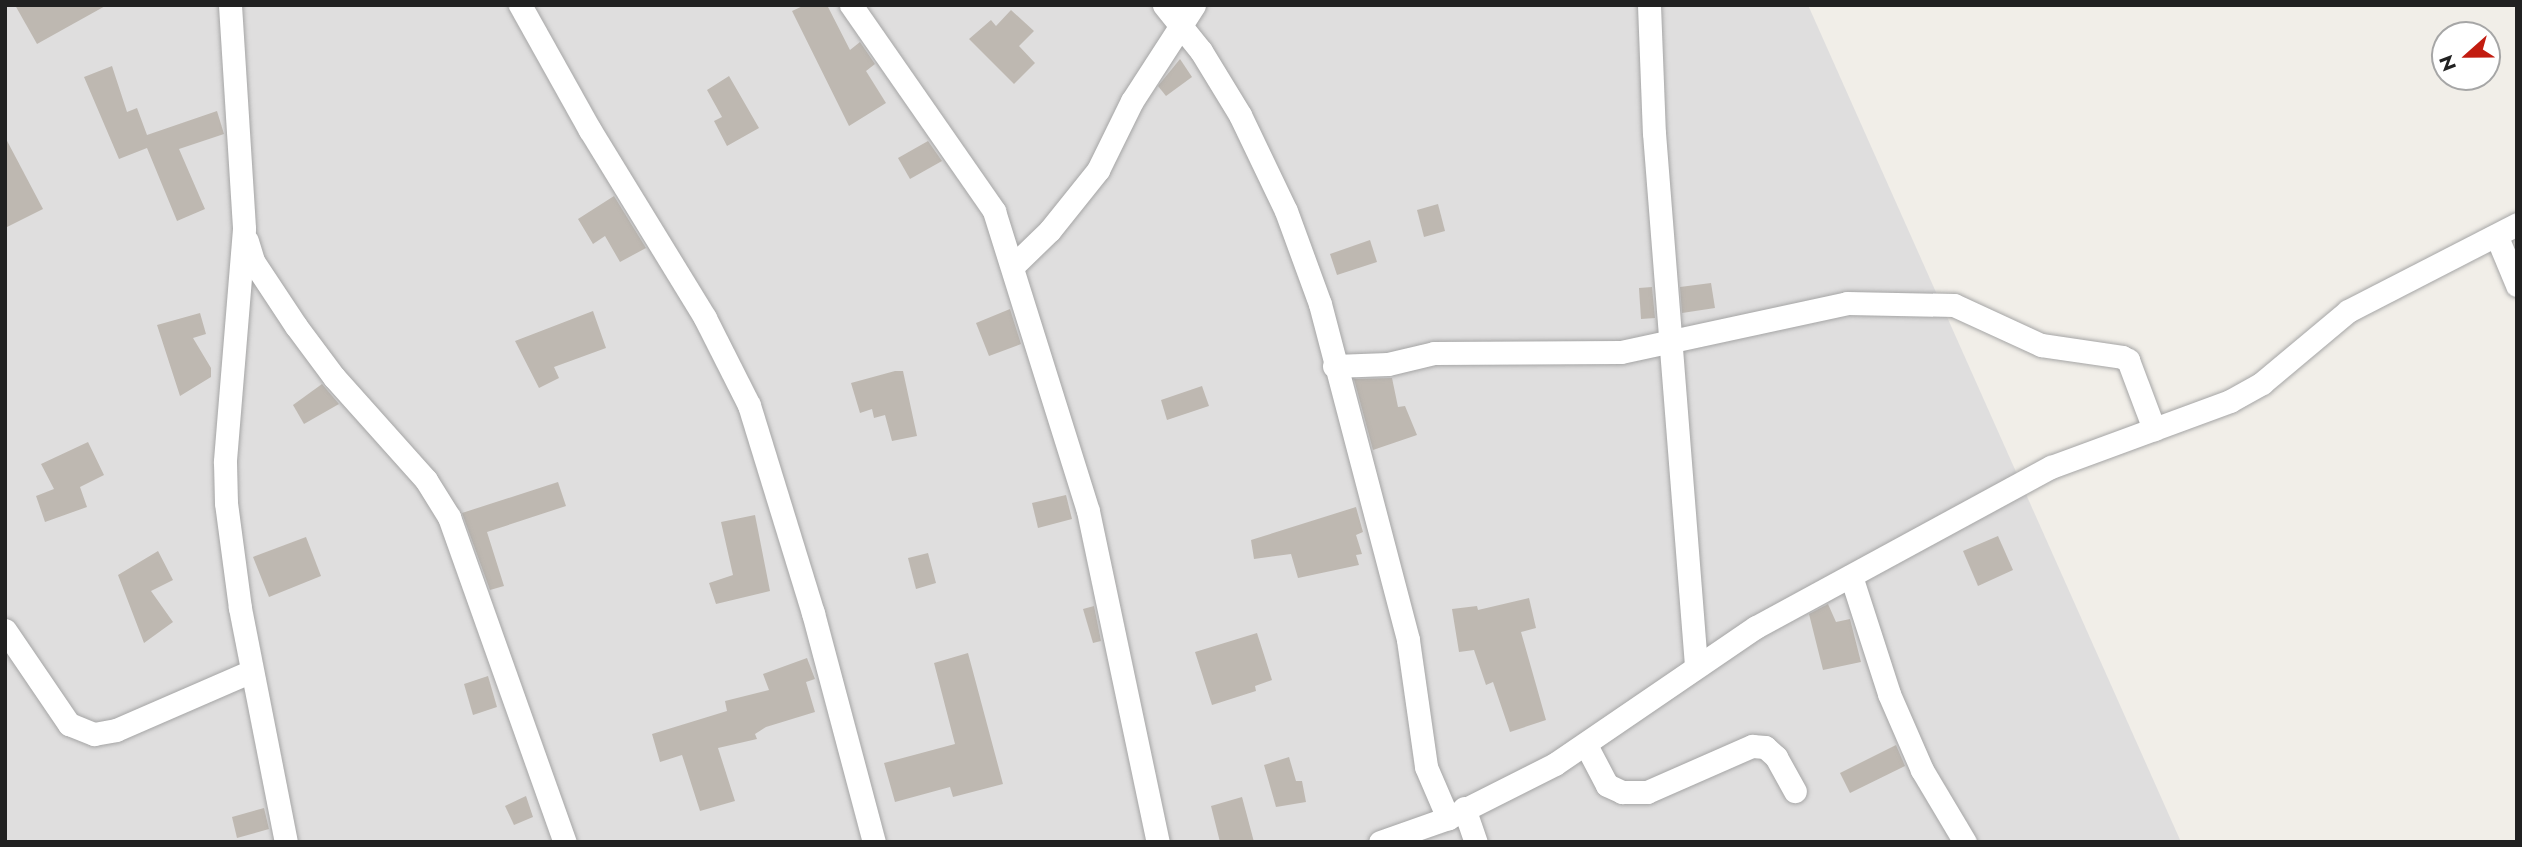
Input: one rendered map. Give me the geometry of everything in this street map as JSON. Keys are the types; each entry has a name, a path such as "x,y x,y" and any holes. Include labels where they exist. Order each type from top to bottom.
{"street":[{"path":"230,5 244,229 225,462 231,556 286,842"},
{"path":"520,5 590,130 705,318 749,405 813,613 874,842"},
{"path":"850,5 982,191 1014,265 1088,512 1158,842"},
{"path":"1164,5 1207,62 1264,161 1320,304 1334,366 1405,629 1426,767 1476,842"},
{"path":"1014,265 1050,230 1098,170 1132,101 1194,5"},
{"path":"1649,5 1654,133 1696,665"},
{"path":"1380,842 1455,813 1535,775 1586,745 1696,665 1851,576 2051,467 2230,401 2262,383 2348,311 2432,265 2497,237 2517,224"},
{"path":"244,229 253,261 296,326 334,377 426,480 449,517 565,842"},
{"path":"2497,237 2517,285"},
{"path":"1334,366 1388,364 1434,353 1621,352 1672,342 1736,324 1847,303 1954,305 2041,345 2108,352 2128,360 2154,429"},
{"path":"1851,576 1894,707 1922,770 1965,842"},
{"path":"5,630 69,724 94,734 116,730 252,670"},
{"path":"1586,745 1606,785 1622,792 1647,792 1752,746 1765,747 1776,757 1795,791"}],"shaded area":[{"path":"5,5 1808,5 2181,842 5,842"}],"building":[{"path":"15,5 107,5 37,44"},
{"path":"805,5 827,5 850,50 860,42 875,64 866,71 886,103 849,126 792,11"},
{"path":"1011,10 1034,31 1019,46 1035,63 1014,84 969,39 991,20 996,26"},
{"path":"1180,59 1192,77 1166,96 1158,86"},
{"path":"112,66 127,112 137,108 147,135 217,111 224,134 179,149 205,209 177,221 147,148 119,159 84,77"},
{"path":"729,76 759,128 727,146 714,121 722,117 707,90"},
{"path":"5,137 43,209 5,228"},
{"path":"928,141 942,161 910,179 898,158"},
{"path":"614,196 646,248 620,262 605,236 593,244 578,219"},
{"path":"1438,204 1445,231 1424,237 1417,210"},
{"path":"1370,240 1377,262 1337,275 1330,254"},
{"path":"1711,283 1715,308 1682,313 1680,287"},
{"path":"1652,287 1655,318 1641,319 1639,288"},
{"path":"1010,309 1021,344 989,356 976,323"},
{"path":"593,311 606,348 554,367 559,378 539,388 515,341"},
{"path":"200,313 206,334 193,338 211,368 211,377 180,396 157,325"},
{"path":"903,371 917,436 892,441 885,415 874,418 872,409 860,413 851,383"},
{"path":"1392,378 1398,407 1405,406 1417,435 1373,450 1354,379"},
{"path":"322,384 339,404 304,424 293,405"},
{"path":"1202,386 1209,406 1167,420 1161,400"},
{"path":"88,442 104,475 80,487 87,507 45,522 36,496 54,489 41,464"},
{"path":"558,482 566,506 487,532 504,586 490,590 462,513"},
{"path":"1066,495 1072,519 1038,528 1032,503"},
{"path":"1356,507 1363,532 1356,535 1362,554 1356,555 1359,565 1298,578 1291,554 1254,559 1251,540"},
{"path":"755,515 770,591 716,604 709,583 733,575 721,522"},
{"path":"1998,536 2013,570 1978,586 1963,551"},
{"path":"306,537 321,576 269,597 253,557"},
{"path":"158,551 173,580 151,591 173,622 144,643 118,575"},
{"path":"928,553 936,583 916,589 908,558"},
{"path":"1529,598 1536,628 1521,632 1546,720 1510,732 1493,682 1486,685 1474,650 1459,652 1452,609 1477,606 1478,610"},
{"path":"1828,604 1836,622 1850,619 1861,662 1823,670 1809,614"},
{"path":"1094,606 1101,641 1093,643 1083,609"},
{"path":"1257,633 1272,680 1255,686 1256,691 1212,705 1195,652"},
{"path":"968,653 1003,784 953,797 950,787 895,802 884,763 955,744 934,663"},
{"path":"807,658 815,679 806,682 815,712 766,727 755,734 757,739 718,748 735,801 700,811 682,755 660,762 652,734 727,711 725,701 769,690 763,674"},
{"path":"488,676 497,707 473,715 464,684"},
{"path":"1896,745 1905,766 1850,793 1840,773"},
{"path":"1289,757 1296,781 1302,781 1306,802 1276,807 1264,765"},
{"path":"526,796 533,817 514,825 505,806"},
{"path":"1242,797 1254,842 1220,842 1211,806"},
{"path":"264,808 269,829 237,838 232,817"}]}
